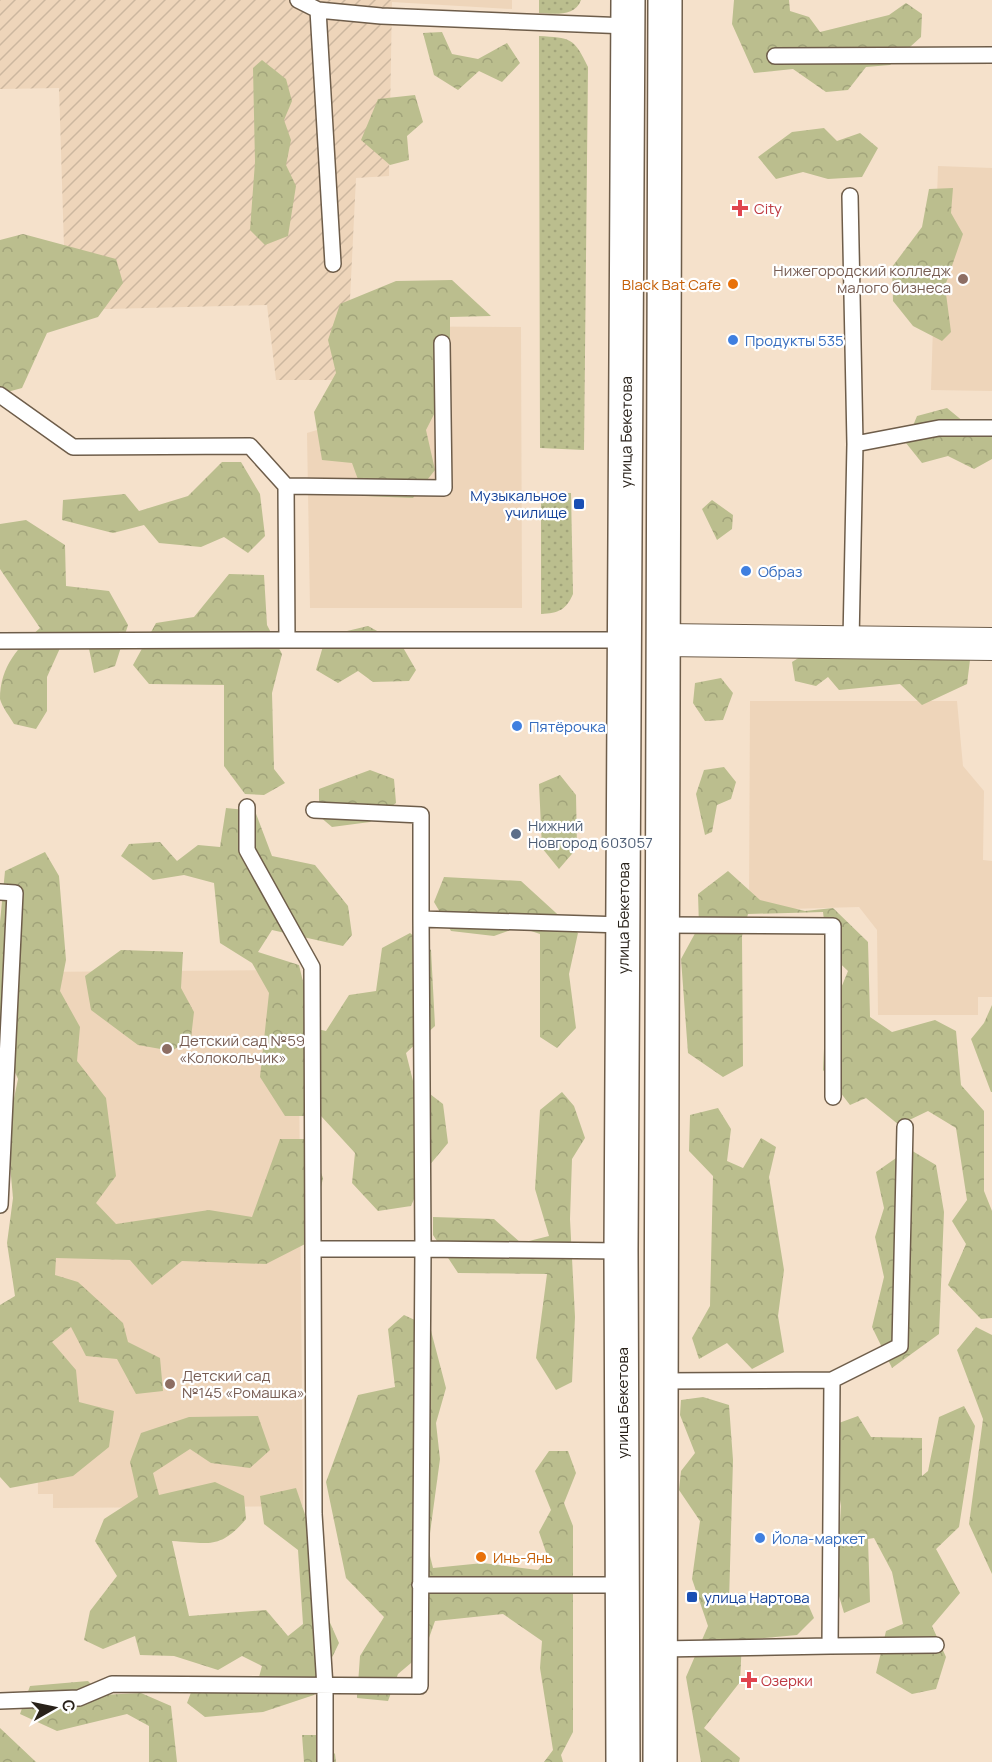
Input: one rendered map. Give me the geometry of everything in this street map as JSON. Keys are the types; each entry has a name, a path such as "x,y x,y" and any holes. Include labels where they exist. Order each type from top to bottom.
{"main road":[{"path":"660,1762 665,0"},
{"name":"улица Бекетова","path":"623,1762 621,1251 628,13"}],"street":[{"path":"663,640 992,644"}],"lane":[{"path":"298,0 318,10 381,16 628,13"},
{"path":"318,10 333,264"},
{"path":"775,56 992,55"},
{"path":"850,196 855,444 851,641"},
{"path":"286,486 444,488 442,343"},
{"path":"0,394 73,447 250,446 286,486 287,640"},
{"path":"855,444 939,428 992,428"},
{"path":"0,641 624,640"},
{"path":"247,807 247,850 312,967 314,1514 325,1687 326,1762"},
{"path":"0,1701 79,1698 112,1684 420,1686 423,1249 421,815 314,810"},
{"path":"0,892 15,893 0,1205"},
{"path":"421,919 623,925"},
{"path":"662,925 833,926 832,1096"},
{"path":"661,1381 832,1380 900,1346 905,1127"},
{"path":"313,1249 621,1251"},
{"path":"830,1646 832,1380"},
{"path":"420,1585 623,1585"},
{"path":"660,1649 936,1645"}],"shaded area":[{"path":"0,0 392,0 389,176 356,178 346,380 276,380 267,305 66,310 59,88 0,89"},
{"path":"392,0 512,0 512,9 392,2"},
{"name":"Нижегородский колледж малого бизнеса","path":"938,166 992,168 992,391 931,390"},
{"path":"348,326 521,327 522,608 310,608 307,433 344,422"},
{"path":"750,701 957,701 963,766 984,791 983,860 992,861 992,997 978,997 978,1015 878,1015 877,930 859,907 749,910"},
{"path":"298,970 303,1506 53,1508 53,1494 38,1494 33,972"}],"green space":[{"path":"539,0 581,0 569,12 557,14 539,13"},
{"path":"734,0 789,0 790,11 809,17 820,32 889,15 906,3 922,14 921,37 890,65 866,67 848,90 826,92 793,69 754,73 732,24"},
{"path":"442,32 452,54 478,59 507,43 520,63 502,82 479,71 458,90 434,75 423,33"},
{"path":"539,36 558,37 570,41 579,50 588,67 584,450 540,448"},
{"path":"262,60 286,79 292,101 284,120 291,140 286,165 296,186 288,236 265,245 250,230 255,162 253,68"},
{"path":"415,95 423,122 407,136 409,160 390,165 361,140 378,99"},
{"path":"824,128 837,141 860,133 878,148 862,177 828,179 803,172 776,179 758,157 792,132"},
{"path":"953,188 951,213 963,234 945,286 951,332 942,341 913,326 893,301 892,267 922,227 929,189"},
{"path":"23,234 116,259 123,283 98,317 47,333 22,388 0,394 0,240"},
{"path":"452,280 491,316 450,317 450,383 426,430 435,470 413,498 364,496 352,463 322,460 314,412 336,373 328,340 340,304 396,281"},
{"path":"947,408 981,436 992,431 992,459 974,469 948,456 922,463 906,443 917,416"},
{"path":"222,462 241,462 260,494 265,536 248,553 224,537 201,547 159,543 144,525 113,533 62,520 63,500 125,494 139,511 188,496"},
{"path":"541,493 571,493 573,594 568,604 561,610 541,614"},
{"path":"712,500 733,515 732,529 717,540 702,509"},
{"path":"26,520 65,545 66,586 109,591 128,625 115,666 94,673 87,639 65,637 47,677 47,711 36,729 14,724 0,699 3,677 12,658 40,628 0,569 0,524"},
{"path":"229,574 264,575 267,625 282,654 272,693 274,769 285,783 264,795 245,794 224,766 224,685 149,684 133,665 156,623 194,617"},
{"path":"368,626 401,644 416,670 409,681 373,682 358,671 338,683 316,670 326,636"},
{"path":"816,647 971,652 967,684 922,705 900,684 839,690 828,677 816,686 795,681 792,662"},
{"path":"721,678 733,693 723,720 705,721 693,703 695,683"},
{"path":"724,767 736,782 731,799 717,805 712,832 705,835 696,794 704,770"},
{"path":"370,770 394,779 396,803 370,822 332,827 319,816 319,789"},
{"path":"560,775 576,795 577,848 559,869 542,848 539,784"},
{"path":"226,808 255,811 272,856 315,865 348,906 352,935 343,946 272,930 258,952 299,965 306,994 304,1026 326,1031 349,995 376,991 382,948 410,933 431,950 435,1026 406,1053 413,1081 443,1104 448,1143 428,1167 411,1206 378,1211 352,1183 355,1153 321,1116 285,1116 260,1077 269,993 252,963 220,943 214,883 184,875 153,880 121,856 129,844 160,842 177,861 198,845 220,847"},
{"path":"45,852 59,876 66,960 60,991 80,1027 77,1061 106,1098 116,1176 96,1203 116,1224 209,1210 252,1217 280,1139 308,1139 323,1178 309,1242 266,1264 182,1261 152,1285 130,1260 56,1258 55,1275 78,1282 123,1323 128,1342 160,1358 163,1391 136,1394 117,1359 86,1356 71,1327 52,1342 76,1370 79,1402 114,1411 109,1447 73,1476 10,1488 0,1477 0,1305 15,1296 7,1243 13,1198 7,1132 18,1079 0,1038 0,922 5,871"},
{"path":"728,871 760,900 805,911 833,908 868,942 870,1017 892,1032 935,1020 956,1031 961,1085 984,1111 984,1191 992,1211 992,1318 981,1319 948,1285 966,1244 952,1221 967,1200 956,1128 928,1111 899,1125 866,1098 850,1105 823,1070 825,1027 848,971 828,952 823,912 748,914 742,936 743,1066 723,1077 688,1053 681,959 699,926 698,894"},
{"path":"444,877 521,881 578,933 569,974 576,1028 557,1048 540,1037 540,934 519,927 494,936 451,931 434,902"},
{"path":"121,950 183,952 181,988 194,1012 191,1038 172,1051 138,1045 91,1010 85,976"},
{"path":"992,1005 991,1092 971,1039 984,1023"},
{"path":"562,1092 574,1106 585,1138 572,1159 570,1219 575,1317 572,1382 556,1390 536,1358 547,1274 458,1273 433,1235 433,1217 494,1219 521,1243 549,1236 535,1189 540,1110"},
{"path":"718,1108 731,1129 727,1161 743,1168 761,1138 776,1147 769,1177 784,1270 778,1316 784,1352 752,1369 727,1343 699,1359 692,1338 710,1306 713,1176 689,1151 690,1115"},
{"path":"909,1149 936,1165 944,1212 939,1334 892,1368 872,1327 884,1277 875,1237 884,1208 876,1172"},
{"path":"404,1315 430,1327 446,1388 436,1423 440,1459 428,1548 433,1568 483,1563 538,1570 548,1558 539,1532 551,1510 535,1471 549,1451 568,1451 576,1473 564,1503 573,1526 573,1732 561,1755 563,1762 544,1762 553,1750 540,1668 542,1641 503,1614 435,1621 424,1652 398,1674 388,1701 357,1698 360,1656 384,1617 346,1578 326,1482 358,1395 395,1387 388,1329"},
{"path":"976,1327 992,1335 992,1574 969,1524 983,1419 957,1350"},
{"path":"703,1397 729,1405 733,1460 729,1602 807,1602 814,1618 797,1635 742,1640 740,1682 704,1728 740,1758 739,1762 701,1762 686,1677 708,1626 692,1579 700,1521 679,1490 681,1471 695,1453 680,1415 681,1400"},
{"path":"964,1406 975,1426 959,1527 936,1549 960,1593 932,1626 946,1657 936,1689 912,1694 876,1673 886,1631 903,1624 892,1572 874,1538 868,1539 870,1602 844,1613 836,1586 841,1506 828,1427 858,1416 871,1437 922,1438 922,1476 928,1471 939,1417"},
{"path":"258,1416 270,1450 250,1468 211,1463 190,1449 153,1473 159,1495 215,1482 244,1496 246,1519 229,1536 204,1543 172,1541 189,1616 266,1610 288,1636 303,1624 298,1550 264,1524 260,1496 296,1488 308,1523 324,1552 324,1609 339,1643 314,1695 263,1712 205,1717 187,1703 195,1682 259,1677 262,1666 242,1656 218,1670 174,1656 140,1655 135,1636 103,1649 84,1640 90,1611 117,1576 95,1541 104,1519 138,1497 130,1462 141,1433 189,1417"},
{"path":"88,1681 101,1695 141,1693 171,1706 177,1762 149,1762 149,1726 127,1714 57,1731 20,1714 30,1686"},
{"path":"0,1728 36,1762 0,1762"},
{"path":"302,1735 316,1735 335,1754 336,1762 304,1762"}],"place":[{"name":"City","path":"740,208"},
{"name":"Нижегородский колледж малого бизнеса","path":"963,279"},
{"name":"Black Bat Cafe","path":"733,284"},
{"name":"Продукты 535","path":"733,340"},
{"name":"Музыкальное училище","path":"579,504"},
{"name":"Образ","path":"746,571"},
{"name":"Пятёрочка","path":"517,726"},
{"name":"Нижний Новгород 603057","path":"516,834"},
{"name":"Детский сад №59 «Колокольчик»","path":"167,1049"},
{"name":"Детский сад №145 «Ромашка»","path":"170,1384"},
{"name":"Йола-маркет","path":"760,1538"},
{"name":"Инь-Янь","path":"481,1557"},
{"name":"улица Нартова","path":"692,1597"},
{"name":"Озерки","path":"749,1680"}]}
